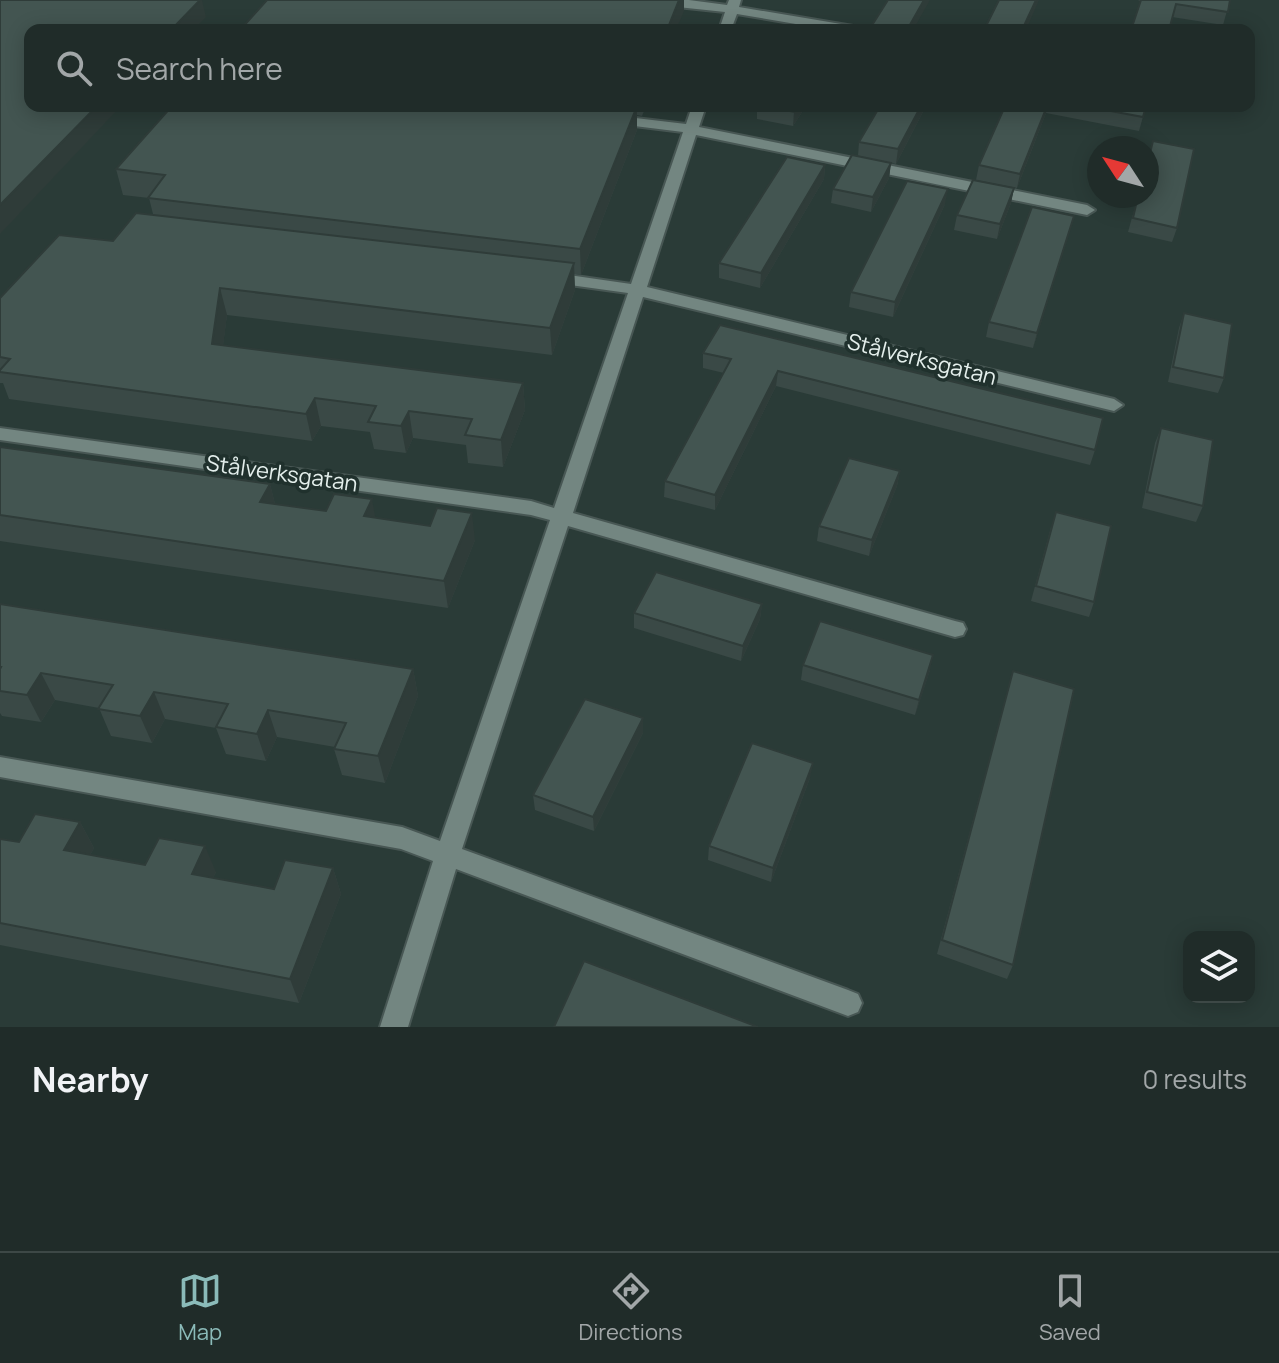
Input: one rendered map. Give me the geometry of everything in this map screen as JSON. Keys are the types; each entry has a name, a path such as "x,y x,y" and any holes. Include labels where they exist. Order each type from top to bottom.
{"street":[{"path":"649,0 734,4 826,24"},
{"path":"727,24 734,4"},
{"path":"394,1027 447,857 697,112"},
{"path":"589,117 690,130 1087,210"},
{"name":"Stålverksgatan","path":"533,275 612,284 1114,405"},
{"name":"Stålverksgatan","path":"0,434 531,508 955,629"},
{"path":"0,767 402,838 848,1003"}],"building":[{"path":"0,0 200,0 177,24 24,24 24,112 91,112 0,205"},
{"path":"267,0 679,0 669,24 245,24"},
{"path":"888,0 924,0 910,24 873,24"},
{"path":"999,0 1036,0 1025,24 987,24"},
{"path":"1141,0 1230,0 1228,12 1176,4 1171,24 1133,24"},
{"path":"167,112 635,112 580,249 148,198 165,175 116,169"},
{"path":"876,112 918,112 898,149 859,142"},
{"path":"1002,112 1045,112 1020,174 979,165"},
{"path":"1116,112 1144,112 1143,117"},
{"path":"1159,142 1194,149 1177,228 1133,218 1135,208 1159,208"},
{"path":"852,155 891,163 873,197 833,189"},
{"path":"787,157 825,165 761,273 719,263"},
{"path":"973,180 1014,188 1000,224 957,215"},
{"path":"907,181 948,189 895,302 851,292"},
{"path":"1032,207 1074,216 1037,333 989,322"},
{"path":"136,213 574,263 550,328 220,288 212,344 523,383 501,440 465,435 472,419 409,411 401,426 368,422 376,406 315,398 306,414 0,372 10,359 0,357 0,298 59,235 113,241"},
{"path":"1184,313 1232,324 1224,378 1173,367"},
{"path":"720,325 1103,418 1095,450 778,371 715,495 665,481 731,359 703,353"},
{"path":"1161,428 1213,440 1203,506 1147,492"},
{"path":"0,447 270,484 260,502 326,511 334,494 372,499 364,516 430,526 437,508 472,513 444,581 0,515"},
{"path":"849,458 900,471 872,540 819,526"},
{"path":"1056,512 1111,526 1094,602 1036,586"},
{"path":"656,572 762,604 743,646 634,613"},
{"path":"0,604 413,669 378,756 334,749 346,723 268,710 257,734 216,727 228,704 154,692 140,716 98,709 113,685 41,673 27,695 0,691"},
{"path":"820,621 933,655 919,700 803,665"},
{"path":"1013,671 1074,689 1013,965 942,940"},
{"path":"585,699 643,718 593,817 533,795"},
{"path":"752,743 813,763 773,868 709,846"},
{"path":"35,814 80,822 64,850 145,865 159,838 205,846 192,874 274,889 285,860 333,868 290,979 0,923 0,839 19,842"},
{"path":"584,961 758,1027 554,1027"}]}
